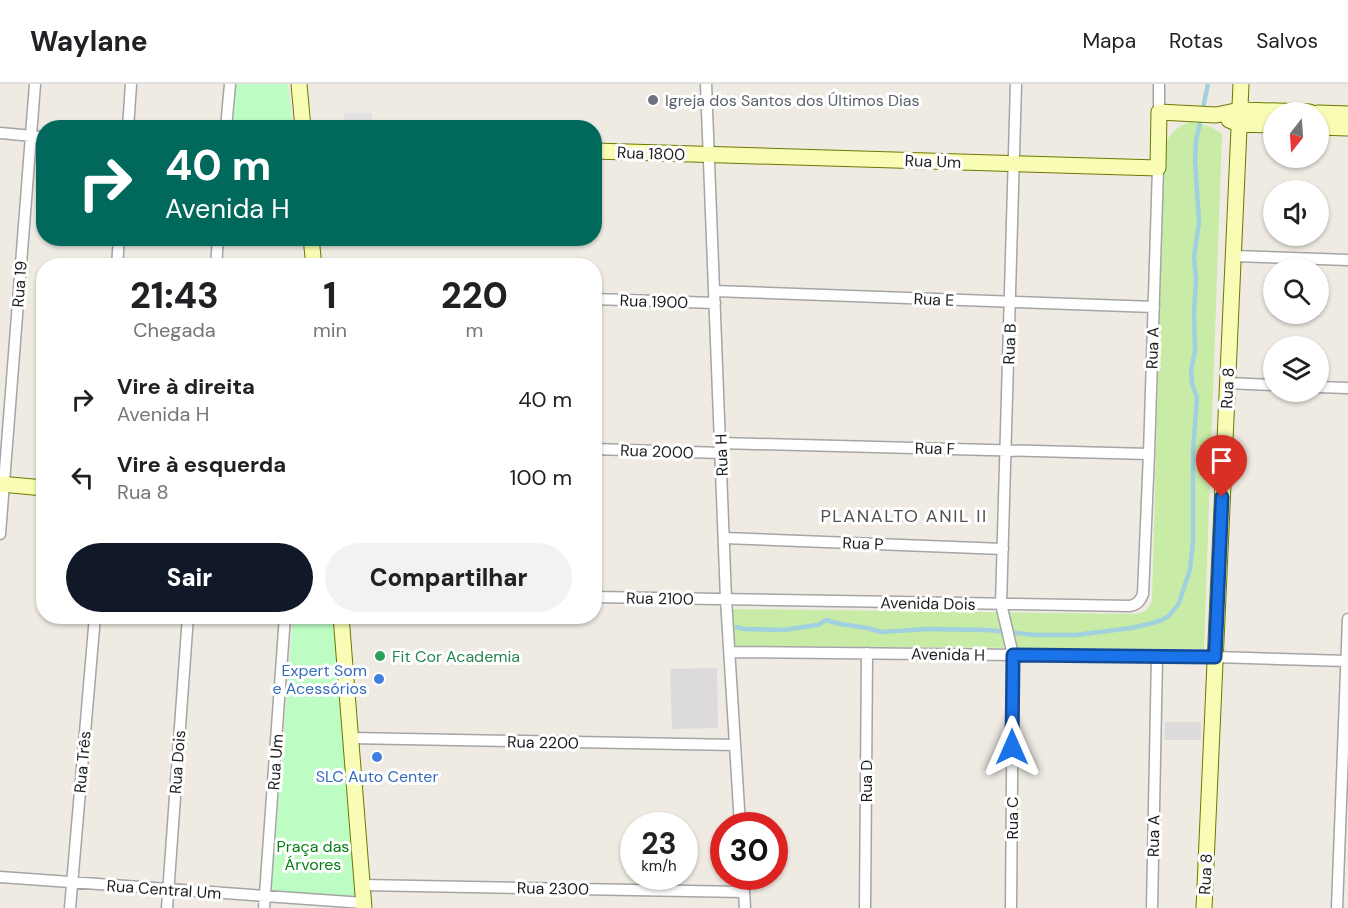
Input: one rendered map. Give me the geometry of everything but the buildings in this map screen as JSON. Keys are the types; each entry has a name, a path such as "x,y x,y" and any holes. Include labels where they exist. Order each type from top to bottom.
{"street":[{"name":"Rua 19","path":"0,534 2,484 35,84"},
{"path":"129,120 131,84"},
{"path":"227,120 230,84"},
{"path":"299,84 302,120"},
{"name":"Rua H","path":"706,84 726,599 739,812"},
{"name":"Rua B","path":"1009,636 1001,604 1016,84"},
{"name":"Rua A","path":"1130,606 1136,604 1143,594 1154,307 1159,84"},
{"name":"Rua 8","path":"1204,908 1241,84"},
{"path":"1159,112 1239,117 1263,122"},
{"path":"1329,113 1348,114"},
{"path":"1239,117 1263,115"},
{"path":"1329,127 1348,128"},
{"path":"0,133 36,136"},
{"name":"Rua 1800","path":"602,151 709,154"},
{"name":"Rua Um","path":"709,154 1158,168"},
{"path":"1233,256 1348,260"},
{"name":"Rua 1900","path":"602,299 714,297"},
{"name":"Rua E","path":"714,297 1154,307"},
{"path":"1227,383 1263,385"},
{"path":"1329,387 1348,388"},
{"name":"Rua 2000","path":"602,448 720,448"},
{"name":"Rua F","path":"720,448 1006,450 1149,454"},
{"path":"2,484 36,487"},
{"name":"Rua P","path":"724,538 1003,549"},
{"name":"Rua 2100","path":"602,597 726,599"},
{"name":"Avenida Dois","path":"726,599 1130,606"},
{"path":"1337,908 1344,846 1348,618"},
{"name":"Rua Três","path":"70,908 94,624"},
{"name":"Rua Dois","path":"167,908 187,624"},
{"name":"Rua Um","path":"264,908 284,624"},
{"path":"342,624 364,905"},
{"name":"Rua C","path":"1009,636 1013,655 1011,908"},
{"name":"Avenida H","path":"730,652 1215,657 1346,661"},
{"name":"Rua D","path":"865,908 867,653"},
{"name":"Rua A","path":"1152,908 1157,657"},
{"name":"Rua 2200","path":"351,738 735,745"},
{"name":"Rua Central Um","path":"0,877 364,905"},
{"name":"Rua 2300","path":"362,885 744,892"},
{"path":"744,892 745,908"}],"shaded area":[{"path":"344,113 372,113 372,120 344,120"},
{"path":"717,668 718,728 672,729 670,669"},
{"path":"1165,722 1201,722 1201,740 1164,740"}],"green space":[{"path":"235,84 288,84 292,120 233,120"},
{"path":"1190,122 1207,126 1222,134 1204,649 734,646 732,609 1136,614 1148,609 1152,601 1164,146 1174,131"},
{"name":"Praça das Árvores","path":"292,624 336,624 355,896 274,894 272,884"}],"waterway":[{"path":"737,627 783,630 818,625 826,620 881,632 927,629 1076,635 1131,628 1169,616 1179,603 1190,569 1193,542 1193,451 1197,397 1192,384 1191,371 1195,351 1194,257 1199,222 1195,160 1196,141 1208,84"}],"place":[{"name":"Igreja dos Santos dos Últimos Dias","path":"653,100"},
{"name":"Fit Cor Academia","path":"380,656"},
{"name":"Expert Som e Acessórios","path":"379,679"},
{"name":"SLC Auto Center","path":"377,757"}],"district":[{"name":"PLANALTO ANIL II","path":"904,516"}],"route":[{"path":"1012,747 1013,655 1215,657 1222,497"}]}
